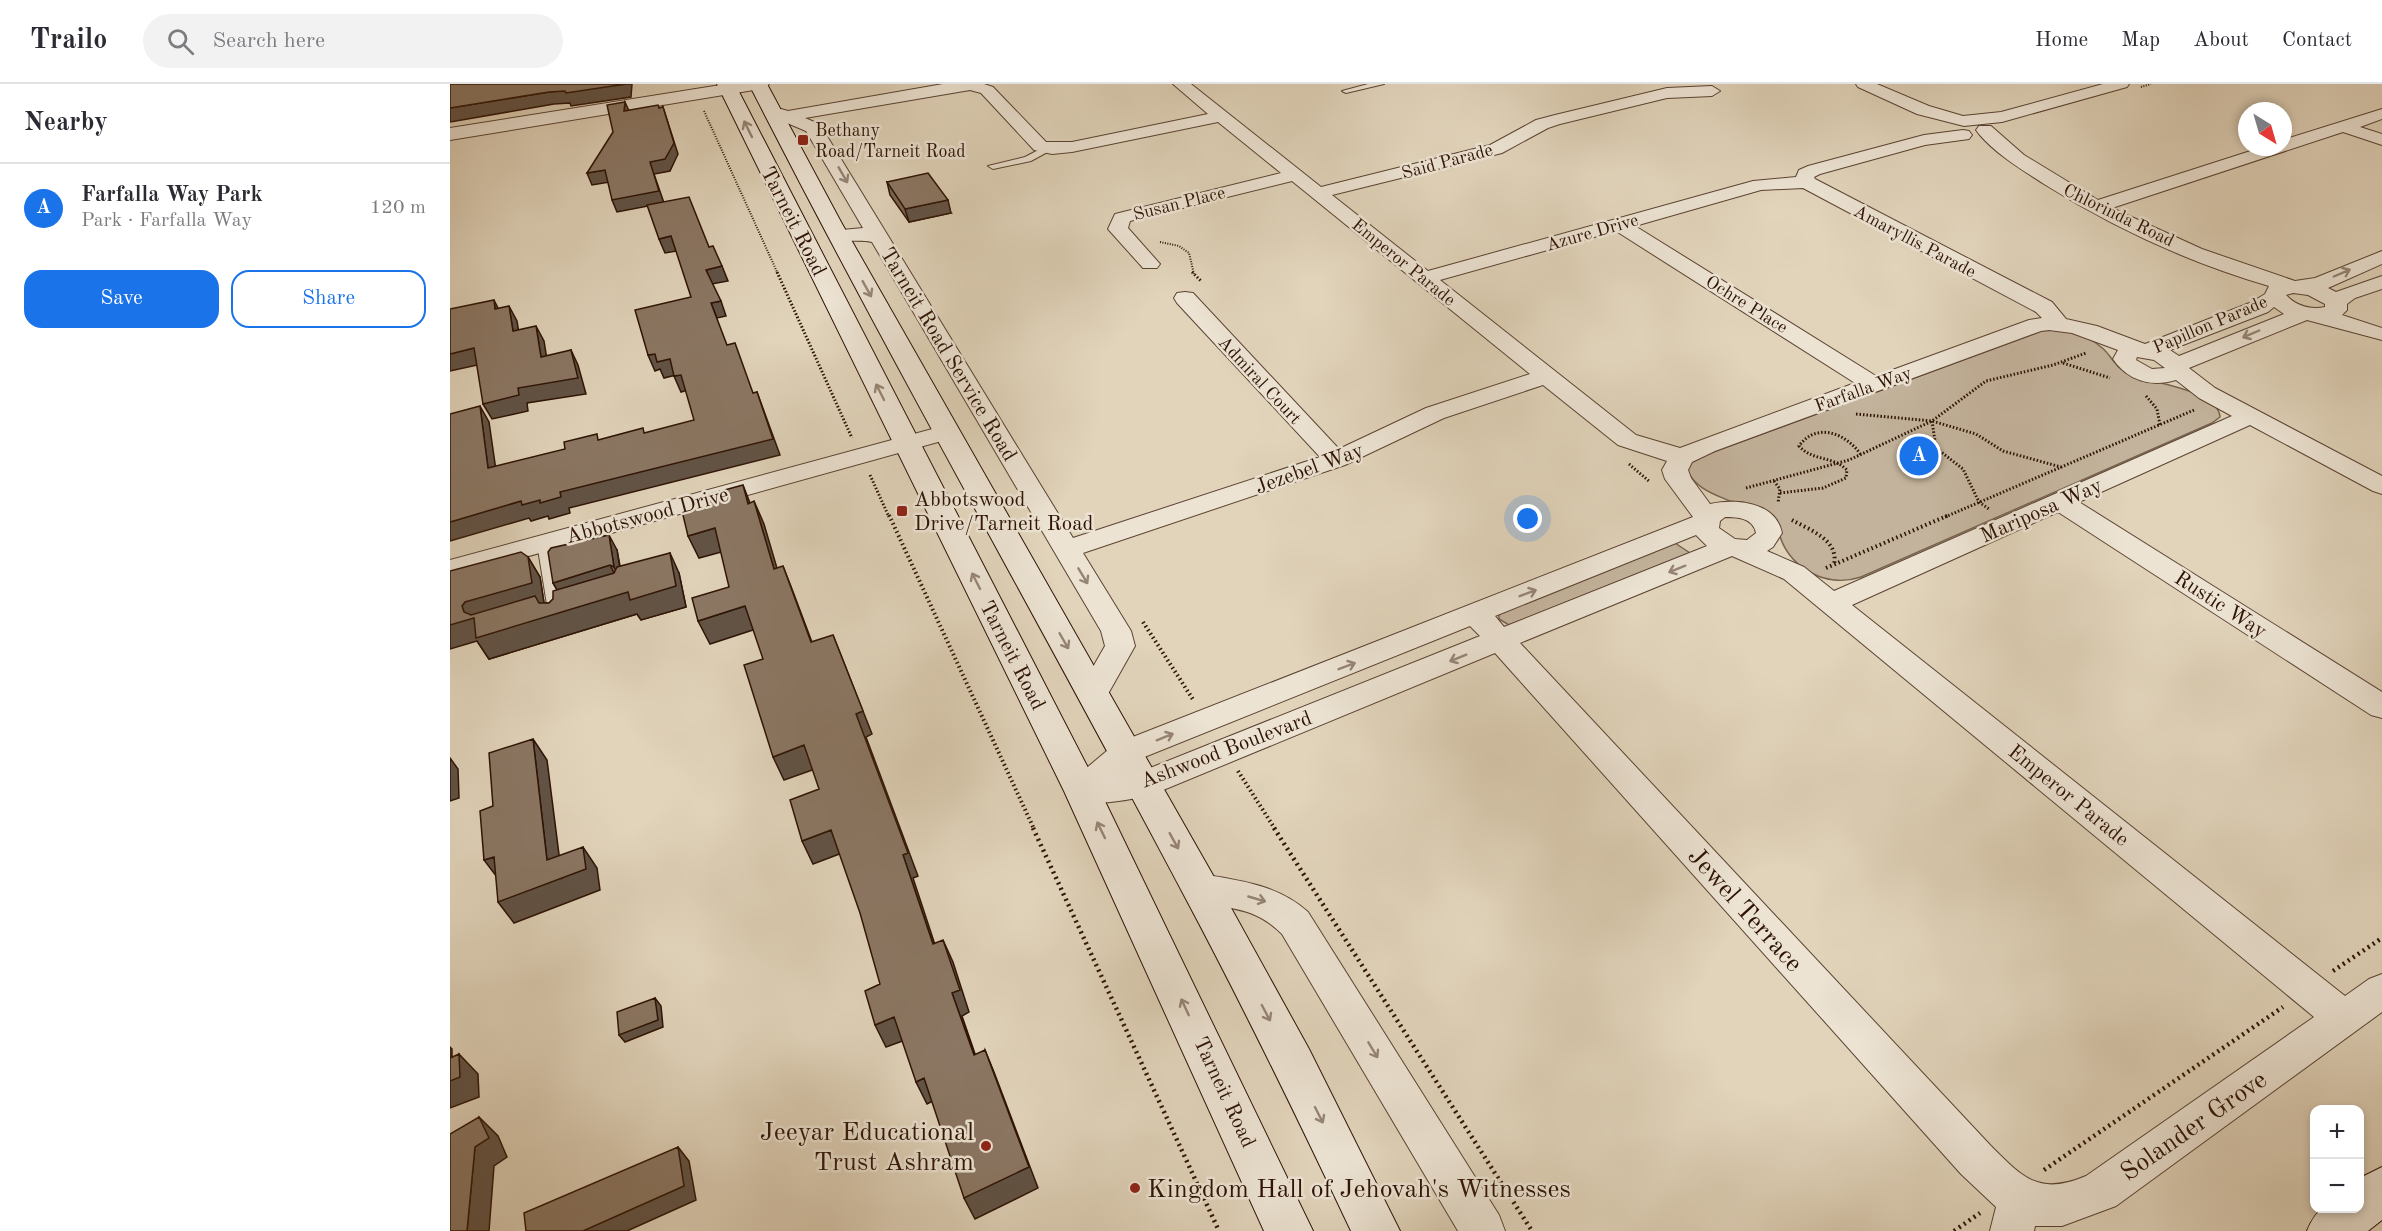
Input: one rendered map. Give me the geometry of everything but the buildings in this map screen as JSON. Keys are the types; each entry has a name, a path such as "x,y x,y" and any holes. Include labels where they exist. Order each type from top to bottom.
{"main road":[{"path":"450,134 727,85 759,84"},
{"name":"Tarneit Road","path":"759,84 787,116 838,235 1200,888 1293,1063 1376,1231"},
{"name":"Tarneit Road","path":"727,85 1082,791 1289,1231"},
{"path":"838,235 825,241 822,248 854,309 856,345"},
{"path":"2364,1204 2382,1190"},
{"path":"2331,1231 2353,1213"}],"street":[{"name":"Emperor Parade","path":"1181,84 1547,376 1625,450 1639,453 1718,510 1743,510 1766,522 1778,525 1798,576"},
{"name":"Chlorinda Road","path":"1864,84 2004,149 2096,207 2286,291"},
{"name":"Azure Drive","path":"1424,278 1760,185 1805,179 1814,170 1924,140 1957,128 2121,84"},
{"path":"787,116 953,87 977,85 987,90 1036,142 1048,148 1072,147 1220,116"},
{"name":"Said Parade","path":"1318,193 1496,149 1542,124 1555,120 1667,93 1712,91"},
{"path":"2292,144 2382,114"},
{"name":"Tarneit Road","path":"787,116 813,128 824,142 879,238"},
{"name":"Azure Drive","path":"1985,129 2002,117"},
{"path":"1957,128 1976,123 1985,129"},
{"path":"2344,127 2382,140"},
{"name":"Chlorinda Road","path":"1985,129 2004,149"},
{"path":"2096,207 2254,156"},
{"name":"Susan Place","path":"1150,264 1118,229 1122,218 1295,175"},
{"name":"Amaryllis Parade","path":"1805,179 2025,298 2052,323"},
{"name":"Ochre Place","path":"1619,224 1874,385"},
{"name":"Tarneit Road Service Road","path":"838,235 853,233 879,238 1120,641 1120,646 1093,693"},
{"name":"Papillon Parade","path":"2123,349 2260,307 2286,291 2322,283 2382,257"},
{"name":"Papillon Parade","path":"2169,370 2325,309 2348,294 2382,282"},
{"path":"2325,309 2326,295 2286,291 2282,304 2325,309 2381,335"},
{"name":"Admiral Court","path":"1185,298 1336,460"},
{"path":"2052,323 2078,328 2123,349 2169,358 2169,370 2212,396 2382,486"},
{"name":"Farfalla Way","path":"1695,493 1706,446 2052,323"},
{"name":"Jezebel Way","path":"1067,549 1336,460 1435,413 1547,376"},
{"name":"Mariposa Way","path":"1831,603 2251,416"},
{"name":"Abbotswood Drive","path":"450,569 947,432"},
{"name":"Emperor Parade","path":"1695,493 1708,534 1713,539 1798,576 2344,1018"},
{"name":"Ashwood Boulevard","path":"1082,791 1475,613 1695,493"},
{"name":"Rustic Way","path":"2060,502 2382,707"},
{"name":"Ashwood Boulevard","path":"1135,768 1500,641 1733,547 1755,546 1767,538 1778,525"},
{"name":"Jewel Terrace","path":"1475,613 1976,1160 2014,1208"},
{"path":"1200,888 1257,898 1273,904 1295,923 1483,1231"},
{"name":"Solander Grove","path":"2014,1208 2037,1206 2053,1208 2084,1199 2101,1191 2382,991"}],"lane":[{"path":"1346,91 1380,84"},
{"path":"993,166 1028,159 1048,148"},
{"path":"544,543 555,610"}],"path":[{"path":"701,105 855,445"},
{"path":"1154,240 1179,246 1189,253 1192,259 1192,272 1209,288"},
{"path":"1625,450 1686,511 1695,493 1743,489 1774,482 1861,455 1932,422 1978,386 1994,378 2053,365 2081,354 2123,349"},
{"path":"1798,576 1833,565 2062,467 2212,396"},
{"path":"1831,401 1853,414 1932,422 1976,434 2002,451 2062,467"},
{"path":"1932,422 1936,448 1963,469 1979,502 2010,523"},
{"path":"1780,492 1814,490 1835,484 1848,474 1840,463 1830,458 1810,456 1802,450 1800,443 1813,433 1827,432 1852,442 1861,455"},
{"path":"865,471 871,477 1219,1231"},
{"path":"1774,482 1779,486 1780,508"},
{"path":"1778,525 1830,543 1836,555 1833,565"},
{"path":"1238,771 1249,766"},
{"path":"2309,988 2382,938"},
{"path":"1954,1231 2014,1208 2286,1004 2277,997"}],"shaded area":[{"path":"2063,329 2097,344 2122,370 2129,374 2200,396 2217,409 2220,417 2212,423 1861,577 1847,580 1834,580 1809,572 1789,554 1778,529 1744,508 1706,490 1695,482 1687,470 1692,462 1708,454 2041,331"},
{"path":"1675,543 1690,553 1509,625 1499,619 1503,611"}],"place":[{"name":"Bethany Road/Tarneit Road","path":"803,140"},
{"name":"Farfalla Way Park","path":"1919,456"},
{"name":"Abbotswood Drive/Tarneit Road","path":"902,511"},
{"name":"Jeeyar Educational Trust Ashram","path":"986,1146"},
{"name":"Kingdom Hall of Jehovah's Witnesses","path":"1135,1188"}]}
